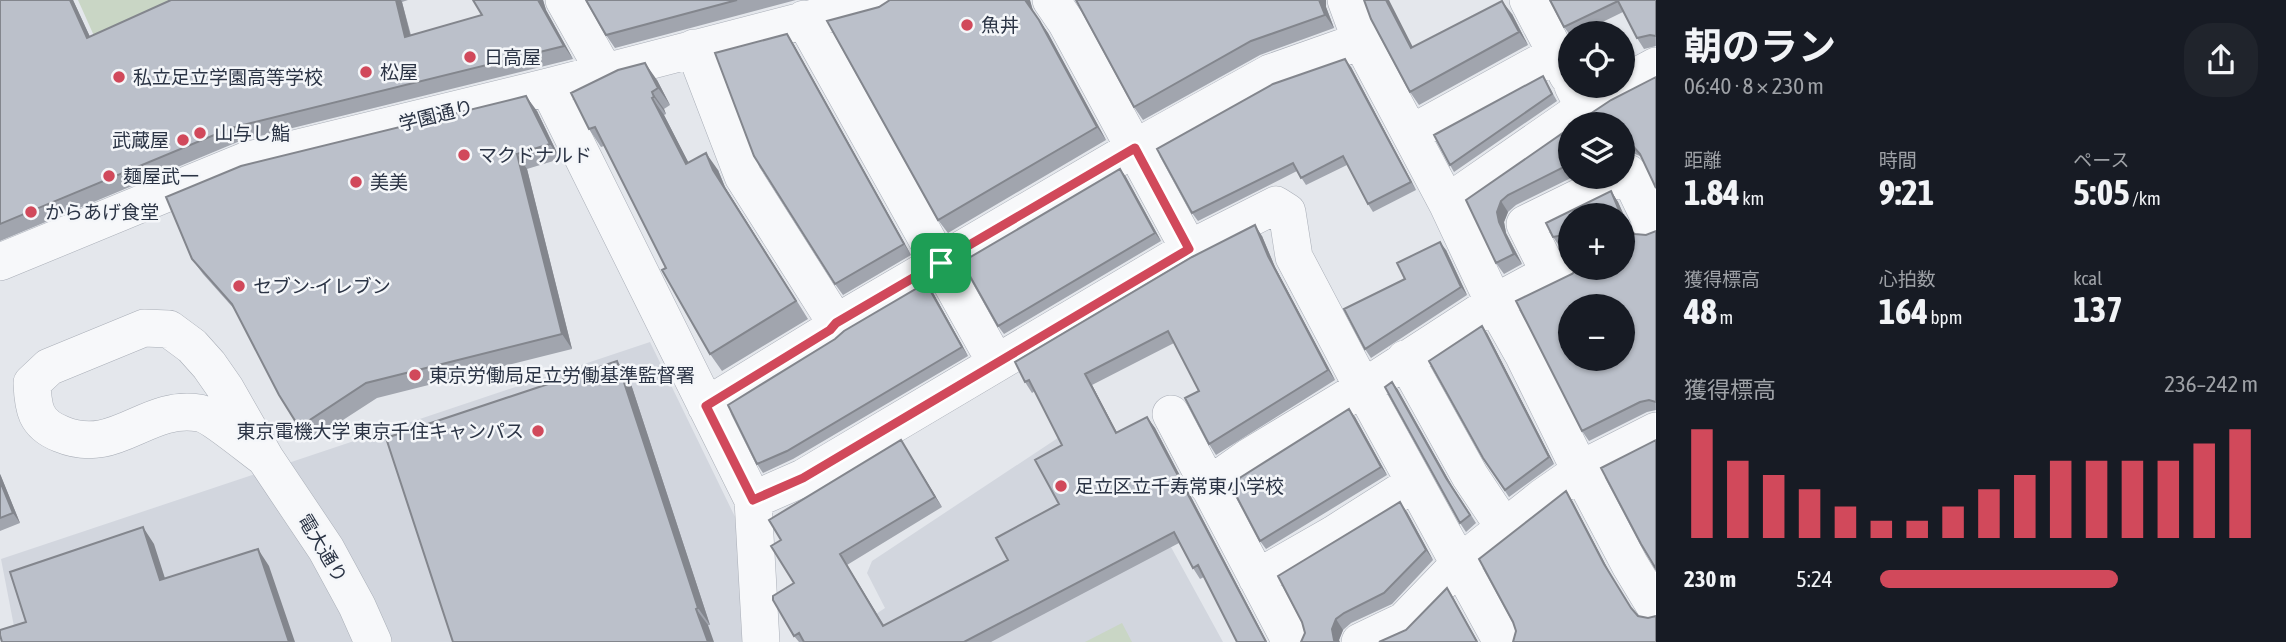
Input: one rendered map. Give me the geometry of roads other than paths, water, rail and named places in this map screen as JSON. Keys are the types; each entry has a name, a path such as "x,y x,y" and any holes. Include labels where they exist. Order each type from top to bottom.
{"street":[{"path":"564,0 604,71"},
{"name":"学園通り","path":"0,262 246,162 694,48 758,14 804,19 883,0"},
{"path":"1051,0 1066,22 1189,249"},
{"path":"1346,0 1361,41 1412,133 1494,303 1524,356 1581,472 1643,558 1656,608"},
{"path":"1528,0 1558,57"},
{"path":"804,19 996,363"},
{"path":"706,406 830,330 836,323 1135,148 1270,74 1361,41"},
{"path":"694,48 743,176 836,323"},
{"path":"1635,77 1656,66"},
{"path":"1412,133 1558,86"},
{"path":"548,87 753,500 761,642"},
{"path":"1447,203 1558,95"},
{"path":"1635,187 1650,217 1643,235"},
{"path":"1568,203 1597,189"},
{"path":"753,500 803,478 1189,249 1276,205 1287,212 1294,257 1502,642"},
{"path":"1558,208 1525,224 1558,268"},
{"path":"1208,486 1248,457 1363,388 1494,303 1542,277 1558,272"},
{"path":"144,328 169,329 192,346 209,365 245,420 265,458 203,413 175,411 106,439 78,441 50,430 33,409 32,383 49,367 144,328"},
{"path":"1405,359 1470,476 1504,527"},
{"path":"1171,414 1290,642"},
{"path":"1360,642 1404,621 1460,563 1543,497 1589,465 1656,431"},
{"name":"電大通り","path":"265,458 326,549 373,642"},
{"path":"1257,578 1334,534 1414,483"}],"place":[{"name":"魚丼","path":"967,25"},
{"name":"日高屋","path":"470,57"},
{"name":"松屋","path":"366,72"},
{"name":"私立足立学園高等学校","path":"119,77"},
{"name":"山与し鮨","path":"200,133"},
{"name":"武蔵屋","path":"183,140"},
{"name":"マクドナルド","path":"464,155"},
{"name":"麺屋武一","path":"109,176"},
{"name":"美美","path":"356,182"},
{"name":"からあげ食堂","path":"31,212"},
{"name":"セブン-イレブン","path":"239,286"},
{"name":"東京労働局足立労働基準監督署","path":"415,375"},
{"name":"東京電機大学 東京千住キャンパス","path":"538,431"},
{"name":"足立区立千寿常東小学校","path":"1061,486"}]}
